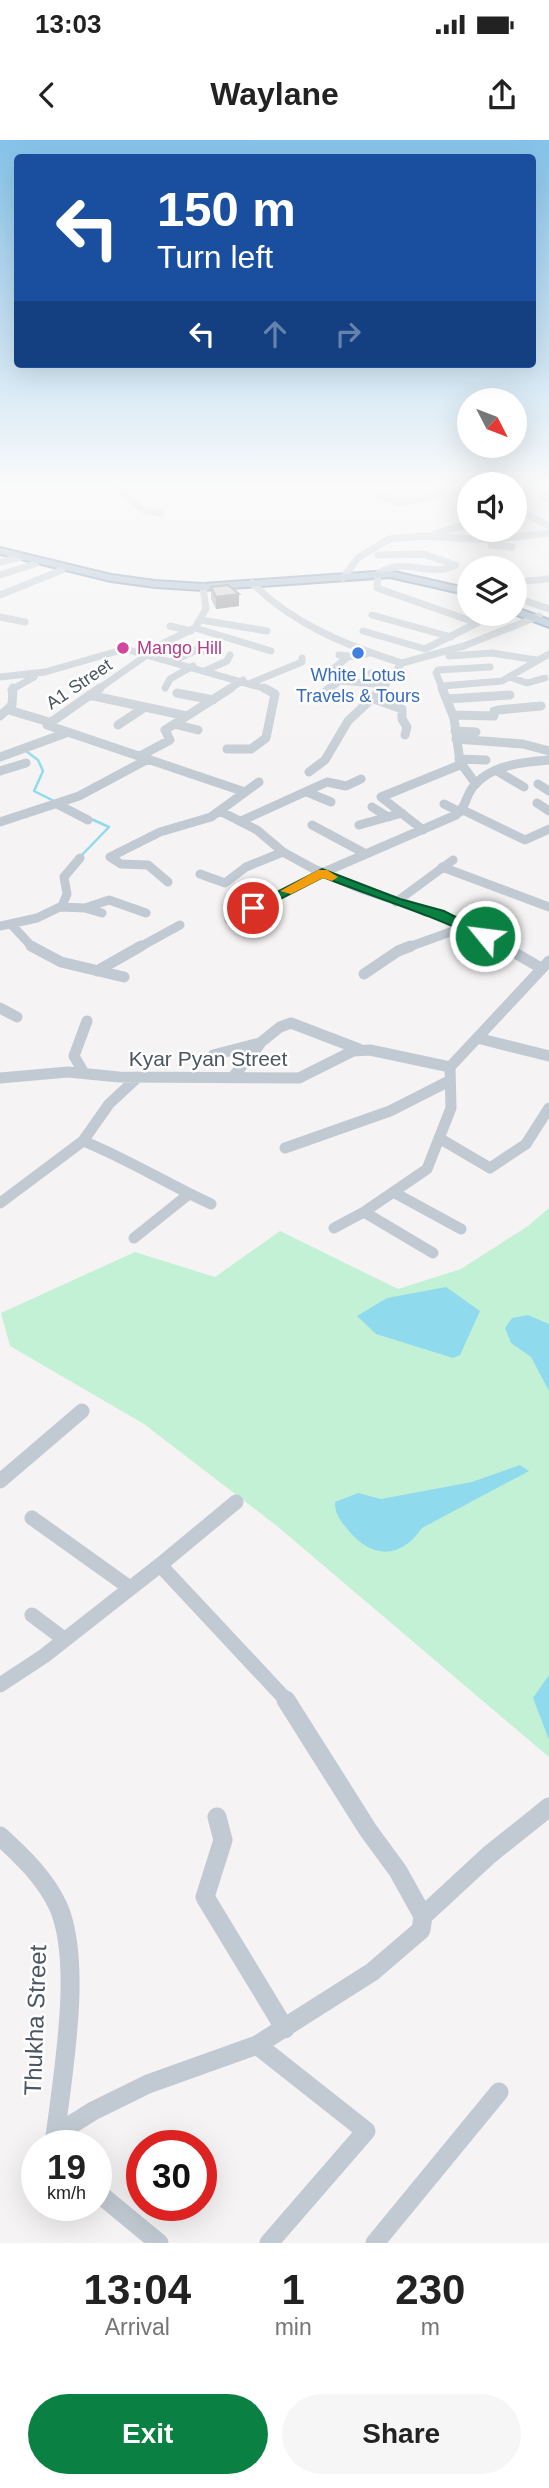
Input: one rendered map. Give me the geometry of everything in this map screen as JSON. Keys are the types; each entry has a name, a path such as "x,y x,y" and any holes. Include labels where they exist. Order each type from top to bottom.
{"highway":[{"path":"138,585 203,588 239,585"},
{"path":"174,585 203,588"},
{"path":"435,585 457,590"}],"street":[{"path":"0,595 24,585"},
{"path":"255,585 298,618 369,653 402,663"},
{"path":"377,585 381,591 477,624 450,636 430,652"},
{"path":"203,588 206,609 201,620 267,631"},
{"path":"309,772 325,760 348,721 374,699 386,685 390,675 402,663 543,615 549,602"},
{"path":"527,605 543,615"},
{"path":"372,615 450,636"},
{"path":"0,617 25,622"},
{"name":"A1 Street","path":"201,620 193,630 164,643 49,722 49,728 144,757 242,792"},
{"path":"170,626 245,642 271,651"},
{"path":"211,628 249,639 245,642"},
{"path":"363,631 430,652 492,653 536,660"},
{"path":"0,677 45,672 124,649 207,670 275,694 266,738 251,749 227,748"},
{"path":"173,660 198,649 205,652"},
{"path":"329,672 344,656 357,657 369,653"},
{"path":"442,686 502,681 549,654"},
{"path":"207,670 227,661 230,655"},
{"path":"0,822 93,790 170,740 163,733 174,724 247,682 302,662 302,658"},
{"path":"165,688 170,679 193,666"},
{"path":"475,784 460,762 453,715 438,670 489,667"},
{"path":"11,689 45,672"},
{"path":"371,673 390,675"},
{"path":"510,677 527,683 545,678"},
{"path":"326,691 340,681 386,685"},
{"path":"0,684 11,689"},
{"path":"9,710 11,689"},
{"path":"177,693 213,700"},
{"path":"91,694 123,699"},
{"path":"91,694 187,716"},
{"path":"447,699 510,695"},
{"path":"374,699 402,709 402,719 408,730 405,734"},
{"path":"118,725 145,706"},
{"path":"453,715 494,716 494,711 498,710 541,706"},
{"path":"0,716 9,710"},
{"path":"9,710 49,722"},
{"path":"174,724 198,730"},
{"path":"455,735 476,732"},
{"path":"0,757 66,733"},
{"path":"455,735 531,745 549,751"},
{"path":"423,830 382,797 460,762 486,760"},
{"path":"462,811 465,796 475,784 497,771 512,765 549,760"},
{"path":"0,771 26,763"},
{"path":"497,771 524,787"},
{"path":"241,821 327,782 346,786 361,779"},
{"path":"168,882 148,865 121,864 110,858 160,832 200,822 220,811 258,782"},
{"path":"538,784 549,791"},
{"path":"307,792 331,802"},
{"path":"60,803 88,820"},
{"path":"537,803 549,810"},
{"path":"443,804 528,841 549,829"},
{"path":"372,807 388,817"},
{"path":"220,811 241,821 283,852 322,873 396,902 440,914 545,964 450,1067 451,1108 427,1169 364,1212 334,1228"},
{"path":"229,920 322,873 462,811"},
{"path":"359,825 402,813"},
{"path":"312,825 366,854"},
{"path":"200,874 223,884 246,867 283,852"},
{"path":"61,907 67,895 64,877 80,858"},
{"path":"396,902 453,860"},
{"path":"442,867 549,906"},
{"path":"85,908 108,900 146,913"},
{"path":"5,925 61,907 85,908 102,913"},
{"path":"5,925 32,948 97,971 124,977"},
{"path":"97,971 180,925"},
{"path":"365,974 398,951 467,926"},
{"path":"0,1007 17,1017"},
{"path":"84,1073 74,1056 87,1021"},
{"path":"232,1078 260,1043 280,1027 291,1023 353,1048 370,1050"},
{"path":"477,1038 549,1056"},
{"path":"214,1055 260,1043"},
{"name":"Kyar Pyan Street","path":"0,1078 84,1073 138,1077 299,1078 353,1051 370,1050 450,1067"},
{"path":"0,1203 83,1141 109,1104 138,1077"},
{"path":"285,1148 390,1111 449,1081"},
{"path":"439,1138 490,1168 526,1146 538,1133 549,1108"},
{"path":"83,1141 134,1163 211,1205"},
{"path":"393,1192 461,1230"},
{"path":"134,1238 189,1194"},
{"path":"364,1212 433,1253"},
{"path":"0,1481 82,1411"},
{"path":"0,1685 160,1565 236,1502"},
{"path":"32,1518 130,1588"},
{"path":"67,2130 93,2111 148,2084 257,2045 380,1965 421,1930 423,1916 398,1871 368,1830 288,1702 160,1565"},
{"path":"33,1615 64,1639"},
{"path":"423,1916 489,1855 549,1807"},
{"path":"216,1817 223,1840 205,1897 285,2029"},
{"name":"Thukha Street","path":"0,1836 52,1893 63,1918 68,1970 55,2130"},
{"path":"257,2045 366,2131 270,2243"},
{"path":"375,2243 499,2092"},
{"path":"112,2204 159,2243"}],"green space":[{"path":"549,1208 549,1757 277,1526 144,1424 10,1346 1,1313 135,1252 215,1277 280,1231 398,1289 461,1269 528,1226"}],"water":[{"path":"446,1287 480,1311 460,1355 453,1358 376,1334 357,1316 387,1298"},
{"path":"528,1315 549,1324 549,1391 531,1357 511,1343 505,1328 512,1318"},
{"path":"520,1465 529,1471 422,1528 414,1538 396,1550 386,1552 367,1547 349,1531 336,1510 335,1502 358,1493 381,1499 472,1482"},
{"path":"549,1675 549,1740 533,1698"}],"building":[{"path":"228,585 239,594 216,597 211,587"}],"waterway":[{"path":"26,751 38,760 43,771 34,791 54,801"},
{"path":"80,857 109,827 89,818"}],"slow traffic":[{"path":"286,891 322,873 332,877"}],"place":[{"name":"Mango Hill","path":"123,648"},
{"name":"White Lotus Travels & Tours","path":"358,653"}],"route":[{"path":"253,908 322,873 396,902 459,921 485,936"}]}
